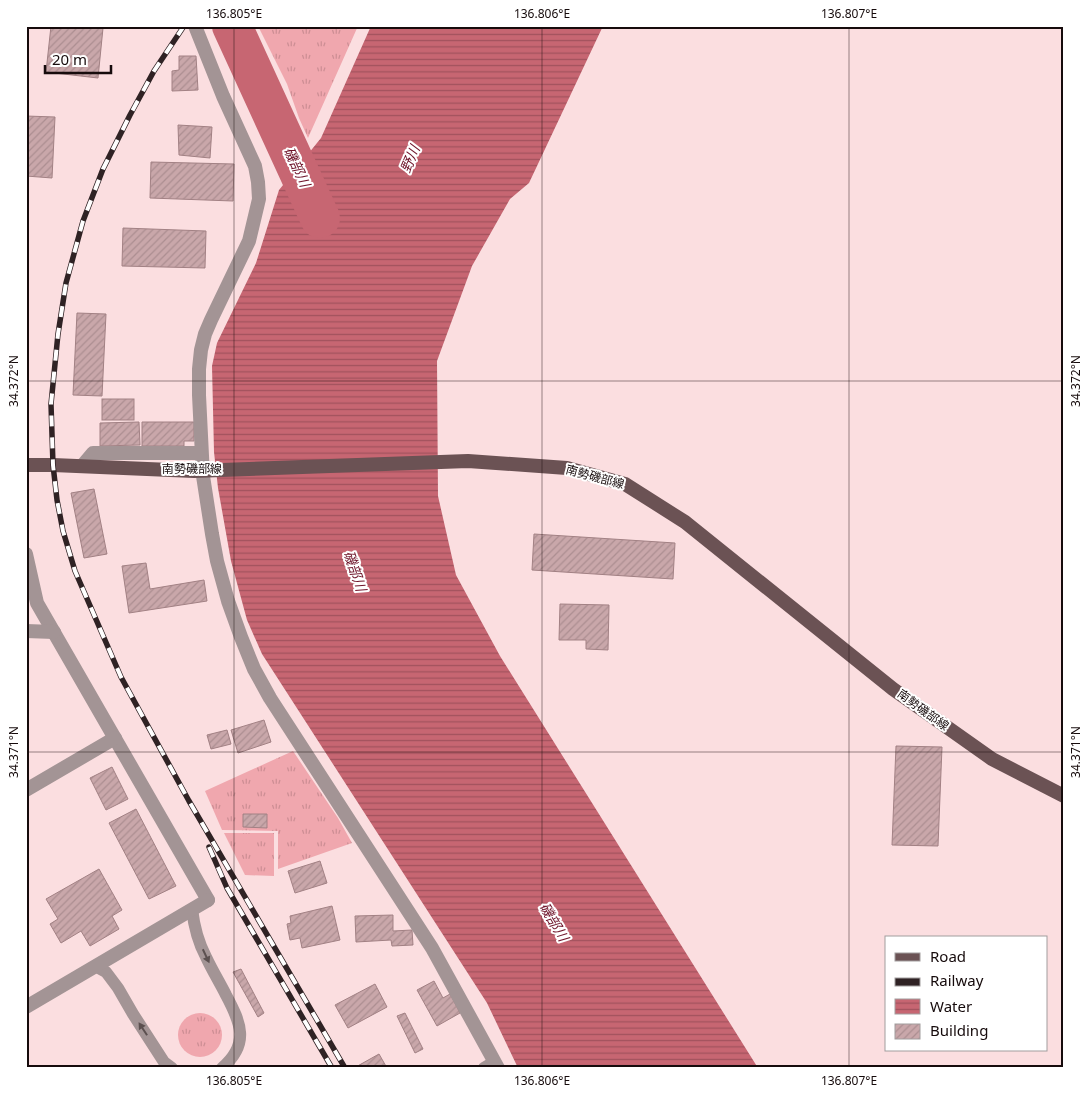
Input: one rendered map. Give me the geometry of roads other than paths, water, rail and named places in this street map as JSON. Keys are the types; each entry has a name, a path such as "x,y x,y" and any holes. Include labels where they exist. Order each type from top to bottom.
{"main road":[{"name":"南勢磯部線","path":"26,465 194,471 468,461 567,468 625,484 686,522 893,689 992,760 1064,796"}],"street":[{"path":"196,26 223,96 255,166 258,182 259,200 248,241 211,320 202,350 199,369 201,453 208,508 228,601 254,669 270,698 432,948 492,1066"},
{"path":"82,466 93,453 201,453"},
{"path":"26,554 37,603 208,900 26,1007"},
{"path":"26,631 54,632"},
{"path":"26,790 115,738"}],"lane":[{"path":"192,909 194,928 205,956 240,1025 238,1046 230,1061 222,1068"},
{"path":"95,966 106,972 164,1062 172,1068"}],"water":[{"name":"野川","path":"371,26 603,26 529,183 510,199 472,266 437,361 438,496 456,575 500,656 758,1068 518,1068 487,1003 262,654 247,620 231,561 218,488 214,452 212,366 217,343 256,263 279,190 321,138"}],"waterway":[{"name":"磯部川","path":"232,26 320,218"}],"railway":[{"path":"184,26 154,71 103,169 83,221 66,283 58,334 51,404 53,465 57,500 63,531 75,571 121,677 189,801 345,1068"},
{"path":"209,847 227,888 332,1068"}]}
